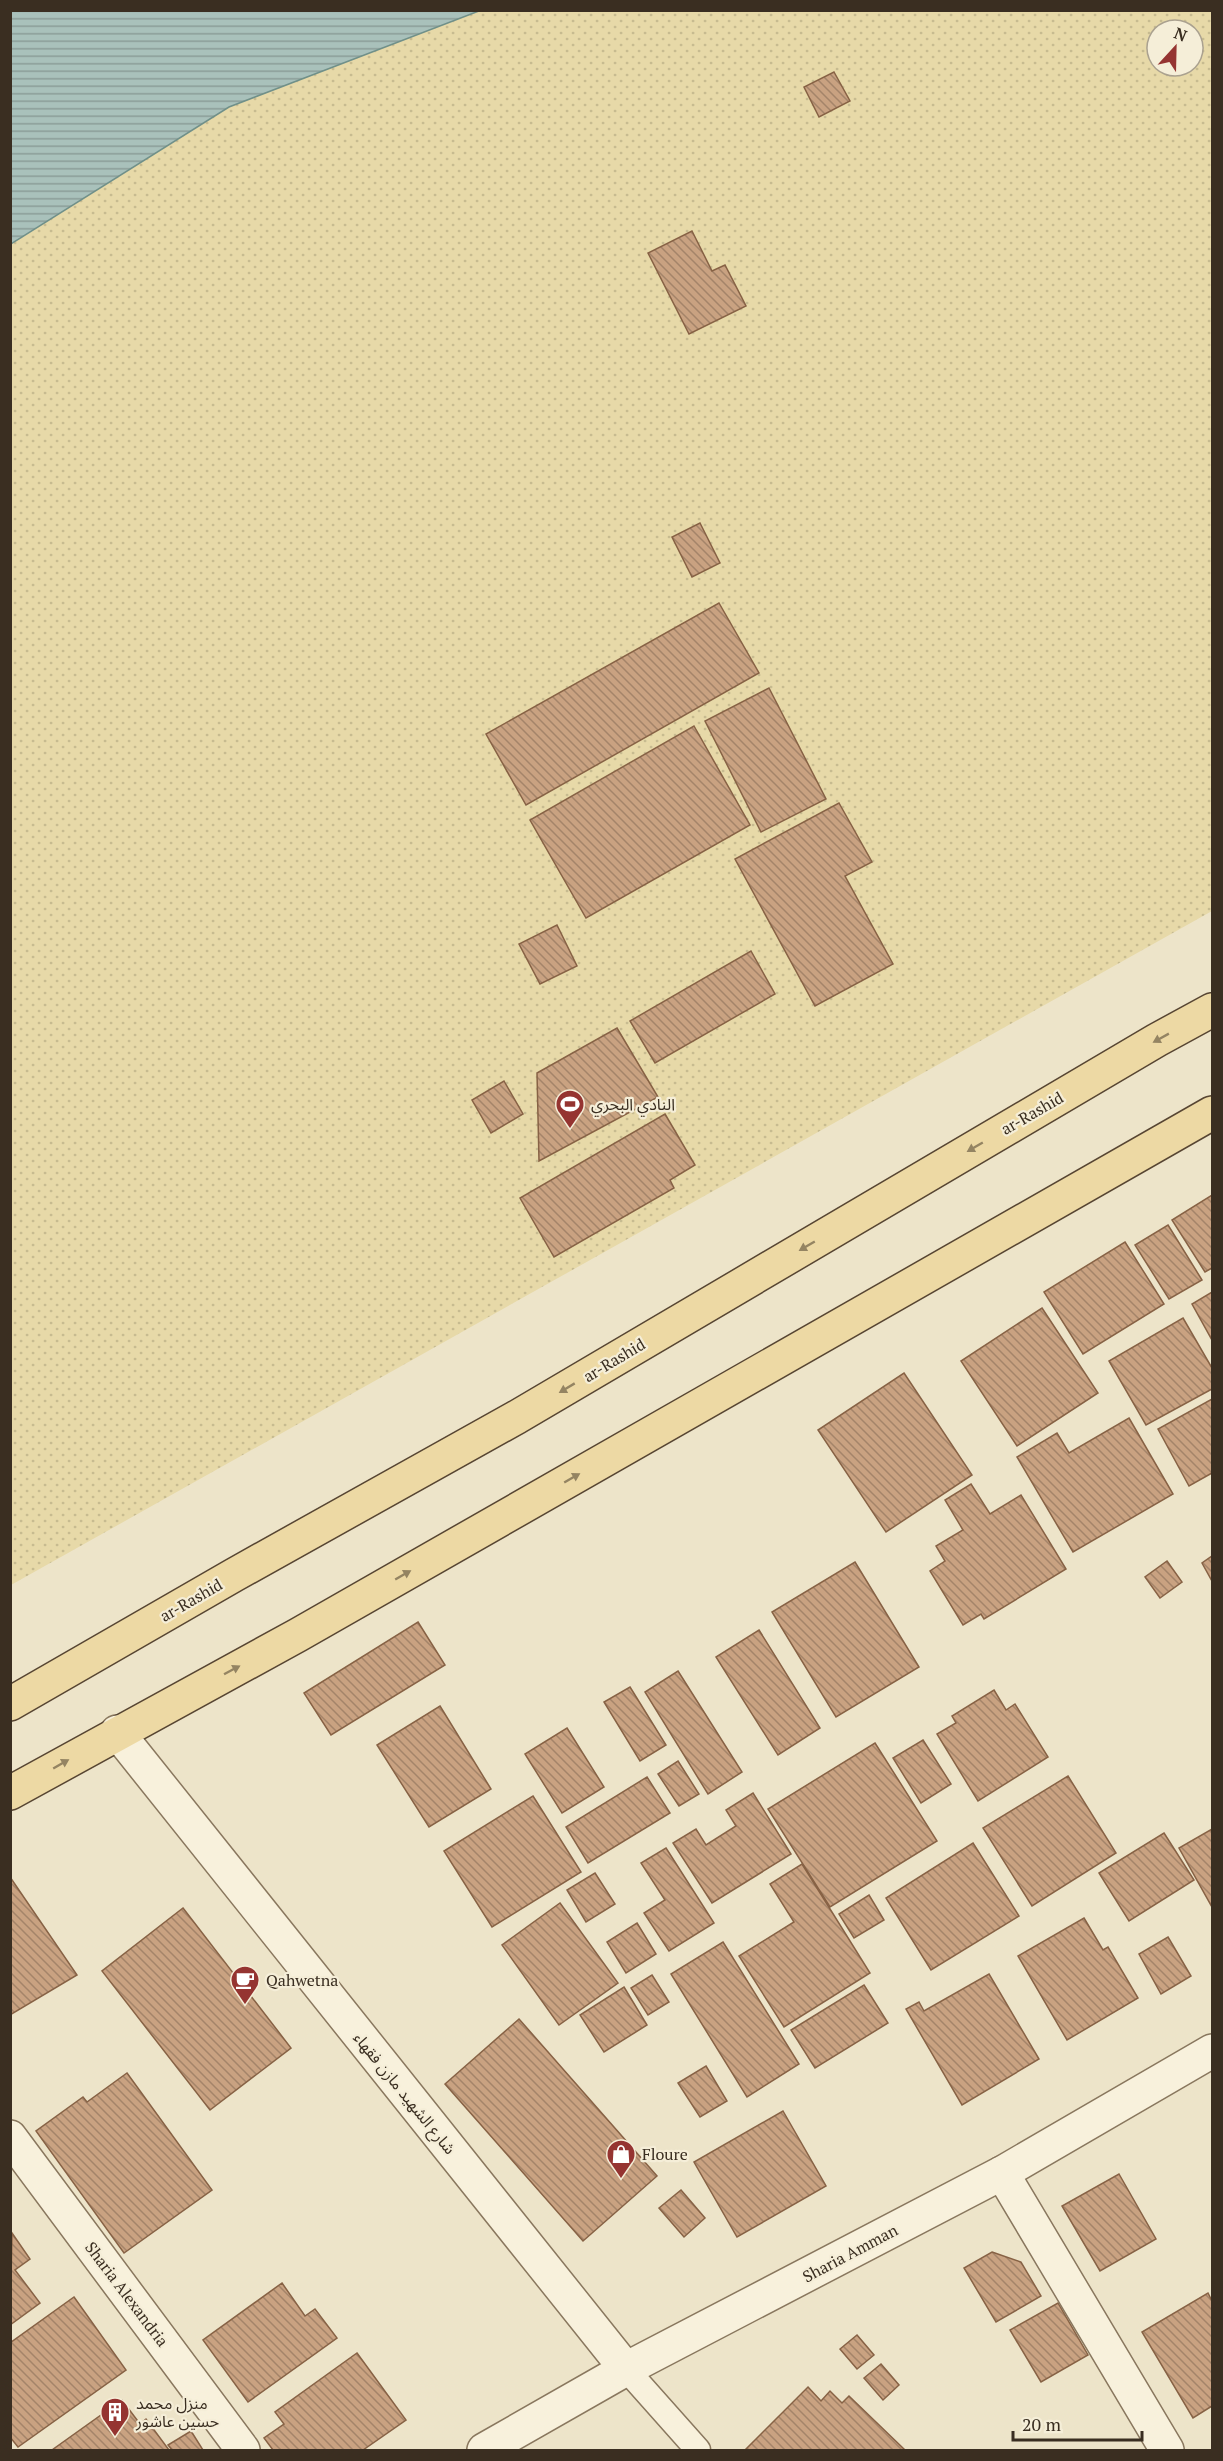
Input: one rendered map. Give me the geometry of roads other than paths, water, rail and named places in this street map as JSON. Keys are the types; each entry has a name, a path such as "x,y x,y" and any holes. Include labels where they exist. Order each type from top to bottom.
{"main road":[{"name":"ar-Rashid","path":"10,1704 234,1575 518,1417 1156,1040 1212,1010"},
{"path":"10,1792 308,1629 1212,1113"}],"street":[{"name":"شارع الشهيد مازن فقهاء","path":"117,1732 626,2369"},
{"name":"Sharia Amman","path":"484,2451 626,2369 1002,2173 1212,2051"},
{"name":"Sharia Alexandria","path":"10,2137 243,2451"},
{"path":"1002,2173 1167,2451"}],"lane":[{"name":"شارع الشهيد مازن فقهاء","path":"626,2369 698,2451"}],"water":[{"path":"11,10 479,11 229,107 11,244"}],"place":[{"name":"النادي البحري","path":"570,1130"},
{"name":"Qahwetna","path":"245,2006"},
{"name":"Floure","path":"621,2180"},
{"name":"منزل محمد حسين عاشور","path":"115,2438"}]}
